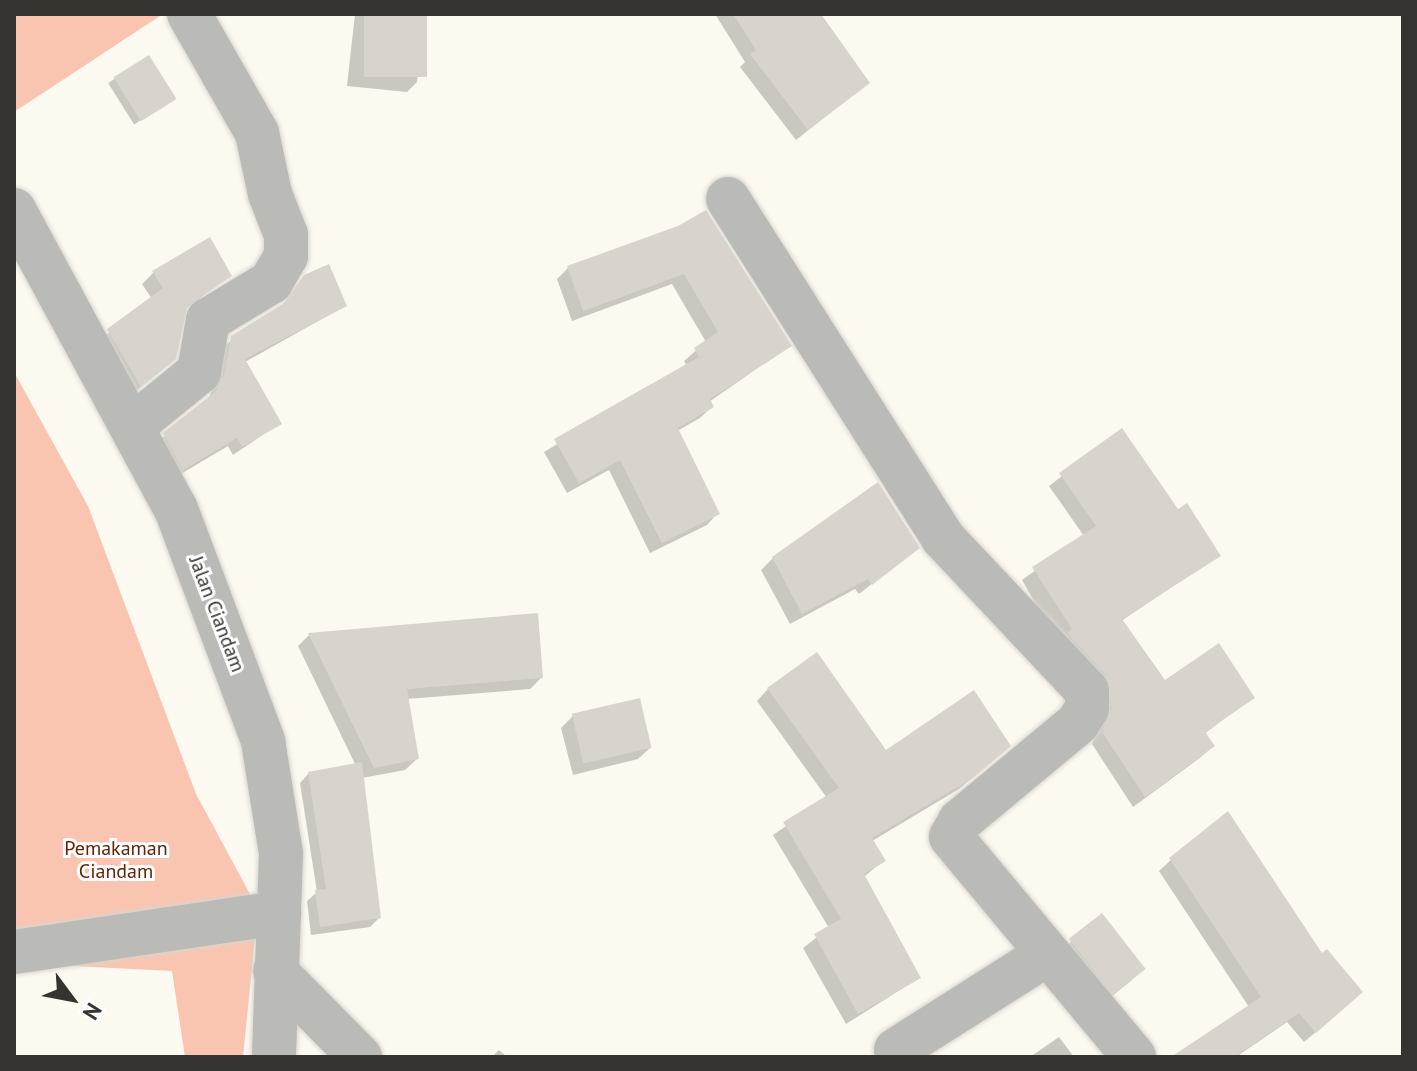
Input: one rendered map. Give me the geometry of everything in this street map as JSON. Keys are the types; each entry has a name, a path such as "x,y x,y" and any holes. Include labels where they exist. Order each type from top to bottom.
{"street":[{"path":"134,425 199,372 208,320 271,282 286,256 286,235 257,133 189,14"},
{"path":"728,199 943,538 1087,691 1087,708 1078,723 951,833 1134,1057"},
{"name":"Jalan Ciandam","path":"14,210 134,425 182,523 263,741 281,854 274,1057"},
{"path":"14,952 279,913"},
{"path":"896,1050 1047,954"},
{"path":"275,971 360,1057"}],"green space":[{"path":"14,14 163,14 14,112"},
{"name":"Pemakaman Ciandam","path":"14,372 88,506 196,794 258,909 243,1057 185,1057 172,971 14,963"}],"building":[{"path":"364,14 427,14 427,77 364,77"},
{"path":"733,14 821,14 870,83 808,130 750,54 756,50"},
{"path":"149,55 177,99 141,121 113,77"},
{"path":"706,210 792,346 710,399 714,407 678,428 720,514 662,543 620,460 579,483 554,439 699,357 694,348 718,332 684,274 583,311 567,266 678,226"},
{"path":"210,237 232,276 188,305 176,359 141,387 107,329 163,288 152,271"},
{"path":"329,264 347,306 245,359 282,424 242,447 237,438 183,470 163,433 216,391 224,376 231,336 284,303 304,275"},
{"path":"1122,428 1178,509 1187,503 1221,556 1122,619 1165,680 1219,643 1255,698 1205,732 1215,746 1145,797 1102,732 1112,708 1106,675 1067,633 1072,629 1032,567 1096,526 1059,473"},
{"path":"878,482 920,548 872,585 868,579 802,614 772,557"},
{"path":"538,613 543,678 407,689 419,759 374,768 308,633"},
{"path":"817,652 886,750 974,690 1011,746 973,778 872,838 886,861 864,874 921,978 858,1014 814,934 841,919 783,822 839,788 767,688"},
{"path":"640,698 651,748 583,763 572,714"},
{"path":"362,762 381,918 320,927 315,890 326,889 308,772"},
{"path":"1228,811 1322,953 1327,949 1363,992 1316,1033 1299,1013 1234,1057 1171,1057 1261,997 1169,858"},
{"path":"1102,913 1146,969 1113,995 1069,939"}]}
